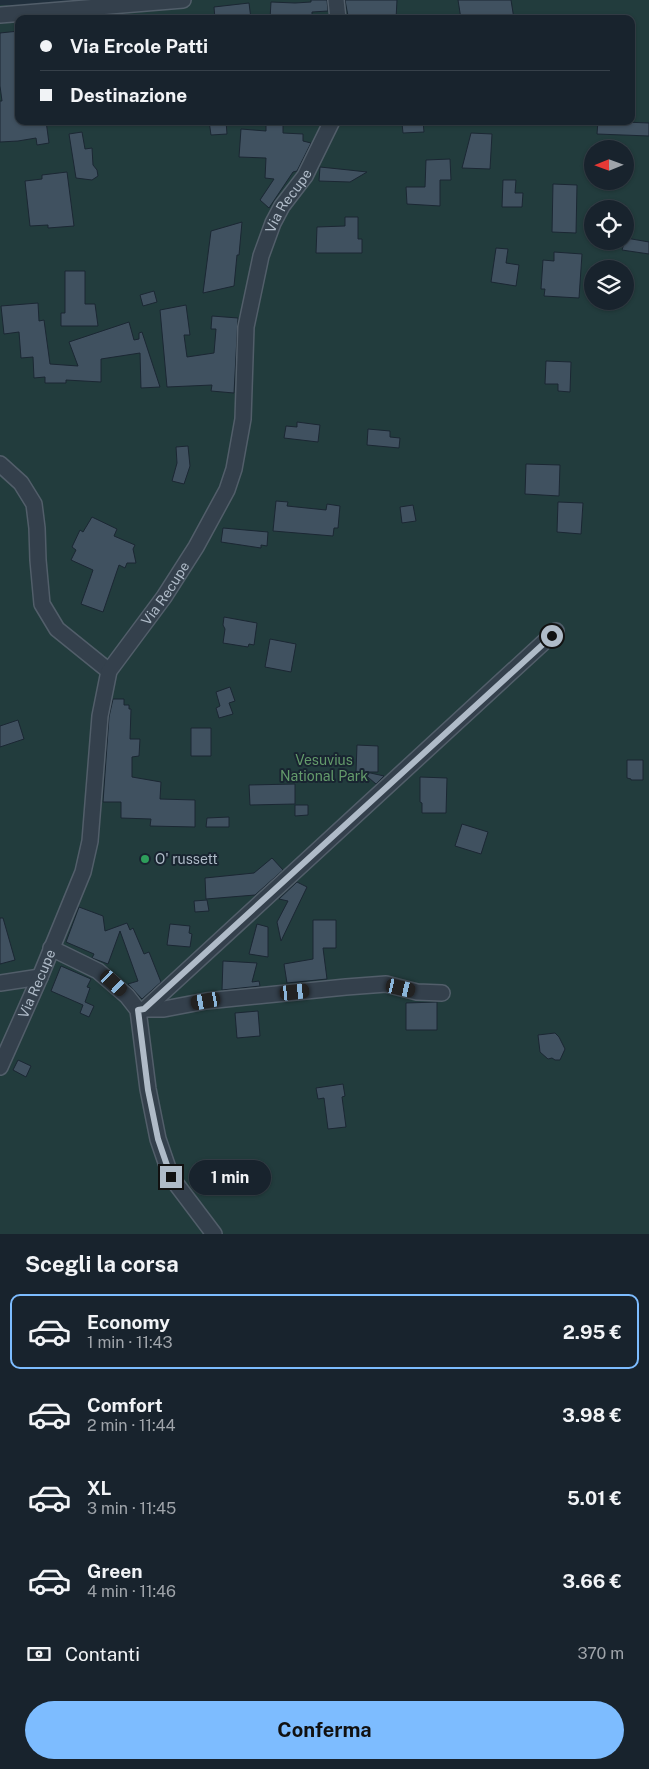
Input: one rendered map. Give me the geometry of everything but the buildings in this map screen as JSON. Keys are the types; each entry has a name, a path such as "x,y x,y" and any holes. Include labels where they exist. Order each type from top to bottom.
{"street":[{"path":"0,15 183,0"},
{"path":"336,0 338,15"},
{"name":"Via Recupe","path":"0,1067 66,917 83,872 90,841 100,716 109,670 164,597 196,547 227,490 234,469 243,419 246,327 261,256 273,223 282,206 305,176 330,125"},
{"path":"0,464 21,483 34,504 38,528 38,560 42,604 57,629 109,670"},
{"path":"141,1009 556,632"},
{"path":"51,948 98,971 141,1009 148,1090 158,1139 171,1177 214,1234"},
{"path":"0,983 40,977"},
{"path":"141,1009 164,1009 206,1001 346,986 386,984 417,992 442,993"}],"green space":[{"name":"Vesuvius National Park","path":"79,0 649,0 649,1234 0,1234 0,5 29,5"}],"place":[{"name":"O' russett","path":"145,859"}],"route":[{"path":"171,1177 158,1139 148,1090 138,1010 144,1009 552,636"}]}
